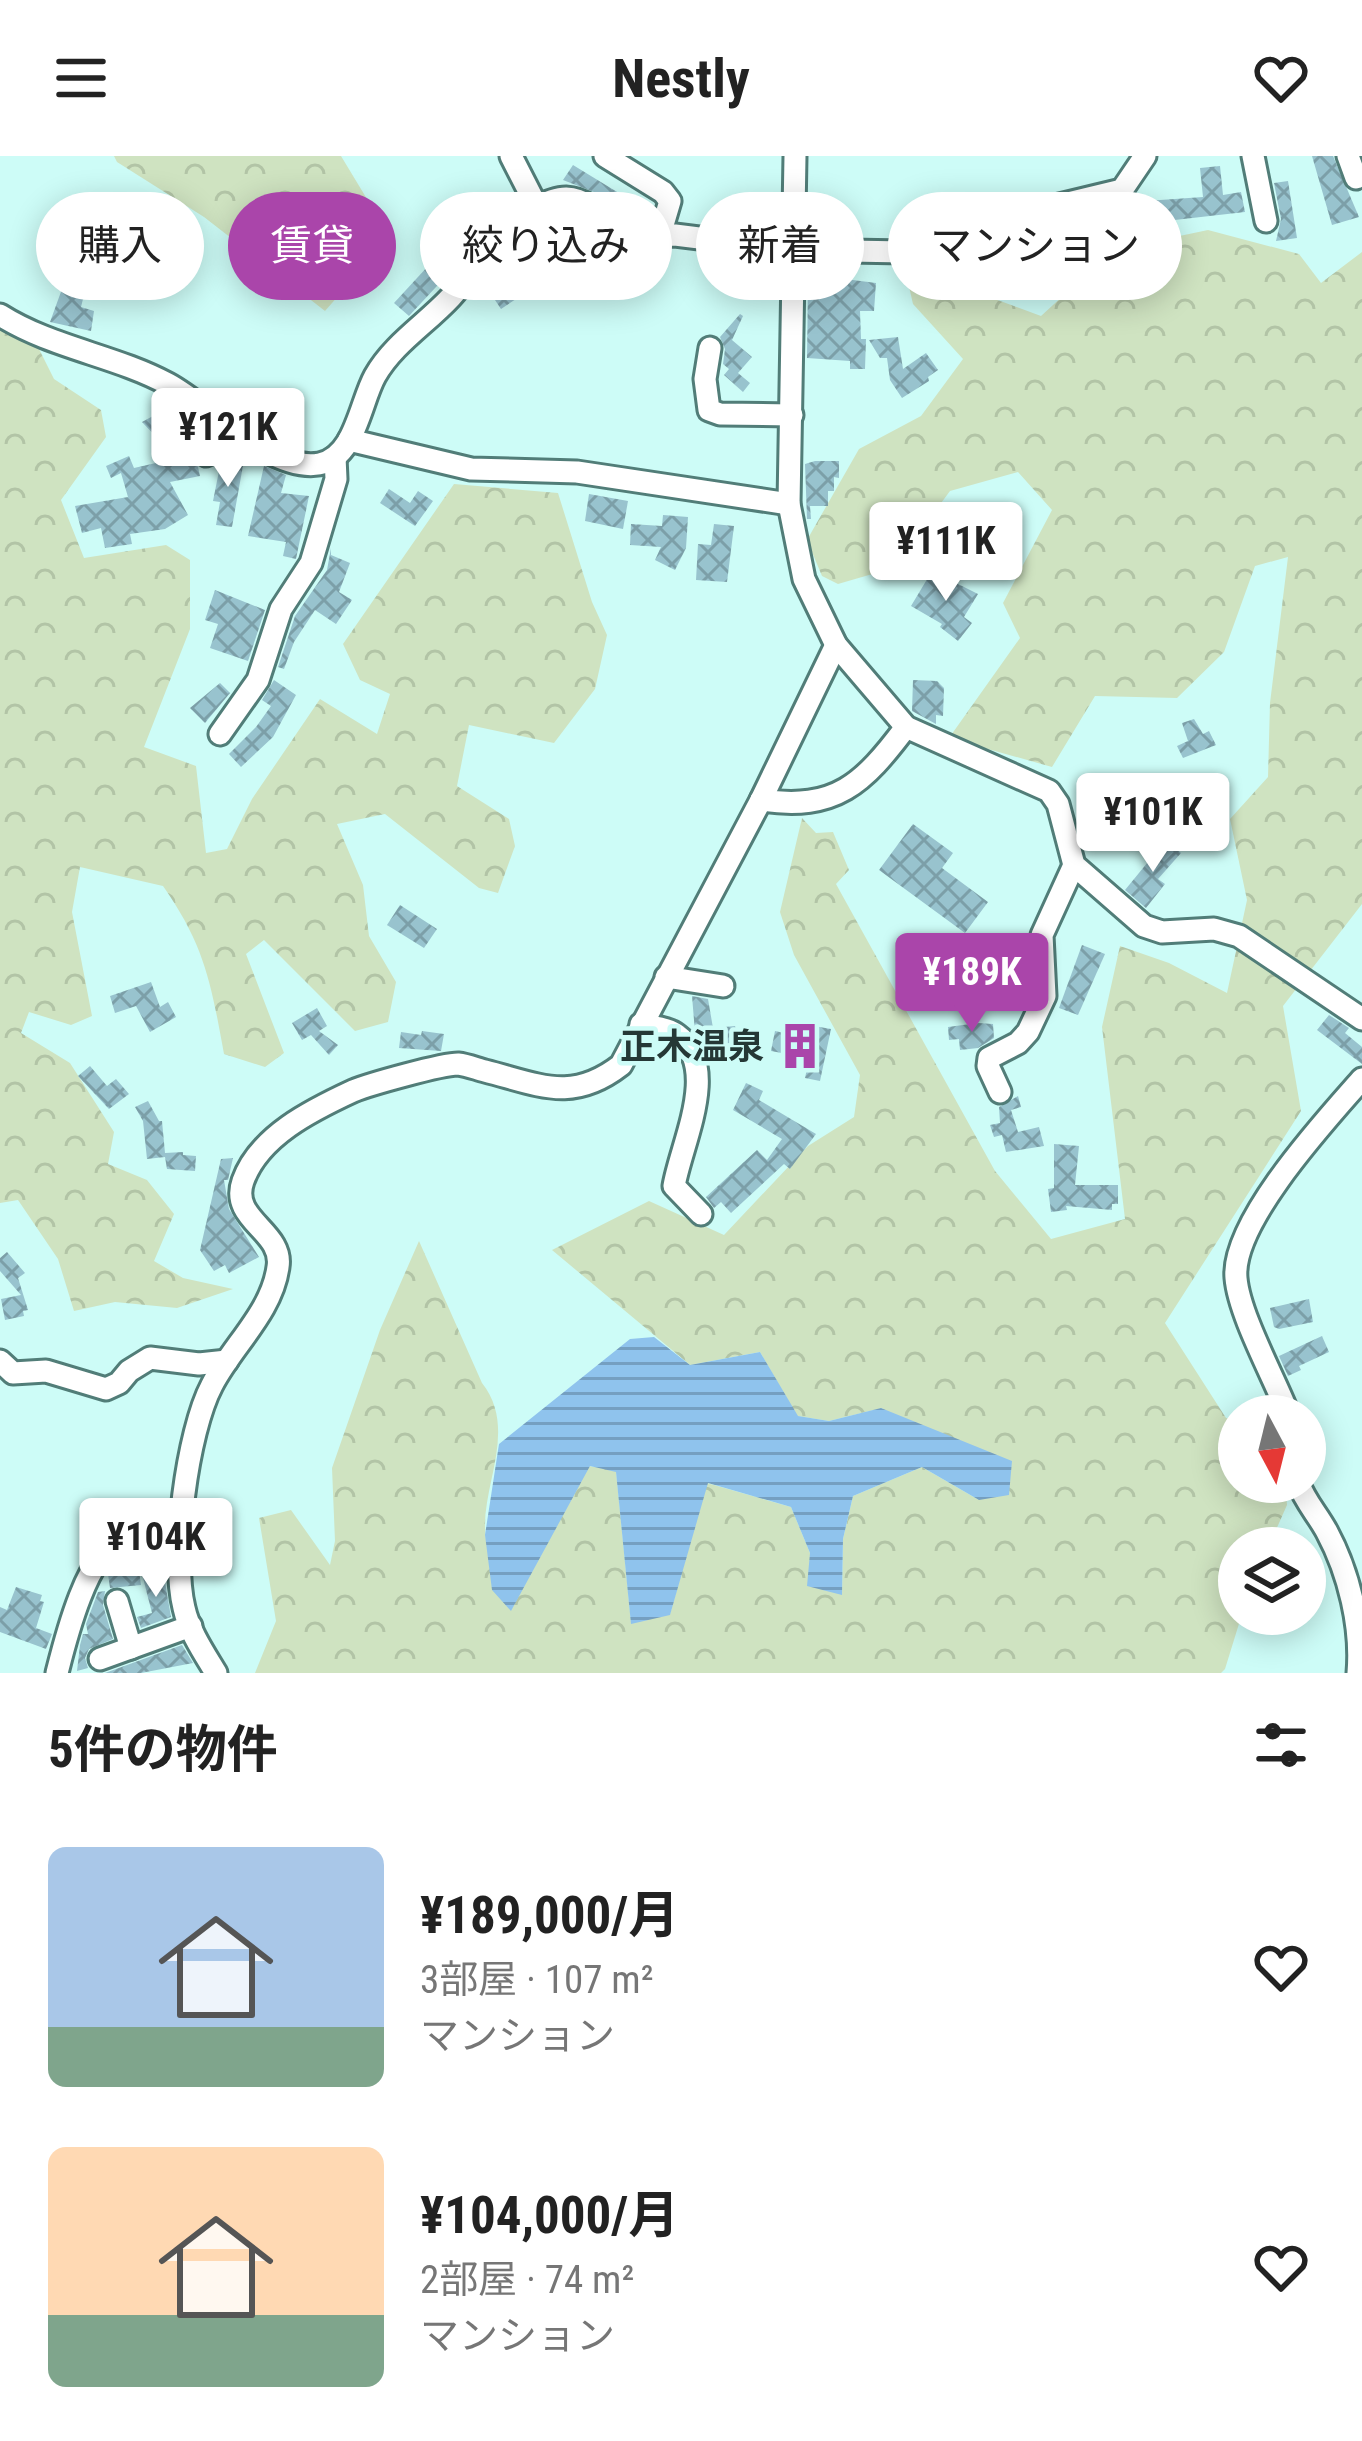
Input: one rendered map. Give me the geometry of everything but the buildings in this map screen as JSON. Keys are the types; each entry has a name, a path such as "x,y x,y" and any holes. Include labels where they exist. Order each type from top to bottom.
{"street":[{"path":"511,156 529,192"},
{"path":"604,156 664,192"},
{"path":"795,156 795,192"},
{"path":"864,251 904,252 939,234 1122,190 1145,156"},
{"path":"1253,156 1266,221"},
{"path":"220,734 259,680 281,609 311,563 342,448 376,374 394,349 448,300"},
{"path":"795,300 789,504 804,578 836,645 906,727 1049,791 1058,804 1074,865 1144,926 1162,932 1214,929 1239,935 1362,1019"},
{"path":"0,315 52,342 169,385 288,460 313,466 342,448 471,470 577,472 789,504"},
{"path":"710,348 705,379 709,410 792,415"},
{"path":"206,455 219,420"},
{"path":"216,1673 184,1609 181,1567 190,1450 212,1385 271,1295 280,1262 273,1241 250,1220 242,1205 242,1182 283,1128 357,1089 457,1064 559,1090 596,1085 621,1065 761,800 836,645"},
{"path":"761,800 822,802 848,790 877,766 906,727"},
{"path":"1000,1092 989,1058 1018,1043 1028,1032 1045,996 1042,934 1074,865"},
{"path":"666,977 723,986"},
{"path":"641,1024 676,1033 698,1072 698,1098 674,1186 701,1214"},
{"path":"1281,1395 1236,1282 1236,1254 1279,1180 1362,1079"},
{"path":"0,1361 14,1372 46,1371 106,1389 150,1358 199,1364 227,1360"},
{"path":"1310,1503 1330,1537 1361,1632 1358,1673"},
{"path":"57,1673 81,1594 103,1552 116,1543 126,1543 181,1567"},
{"path":"117,1601 131,1648"},
{"path":"100,1659 191,1626"}],"green space":[{"path":"114,156 341,156 363,192 228,192 228,236 204,217 204,192 164,192"},
{"path":"1208,230 1299,254 1321,283 1362,252 1362,904 1283,1006 1301,1111 1165,1323 1218,1406 1218,1503 1287,1503 1277,1527 1218,1527 1218,1635 1236,1635 1225,1669 1221,1673 255,1673 276,1621 259,1518 291,1510 330,1565 335,1541 332,1468 380,1330 419,1241 498,1421 486,1539 511,1610 589,1466 616,1471 631,1622 670,1614 707,1483 791,1507 810,1553 842,1594 843,1539 853,1496 922,1467 979,1500 882,1408 829,1421 797,1416 760,1352 690,1365 552,1250 649,1201 724,1235 808,1146 854,1117 860,1075 794,955 780,912 802,818 816,833 833,832 849,870 836,884 995,1171 1051,1239 1125,1219 1102,1027 1120,946 1169,963 1227,993 1247,900 1230,819 1268,777 1270,703 1288,557 1255,566 1224,652 1177,698 1095,696 1052,767 949,738 1020,638 1003,603 1052,510 1018,472 950,491 893,568 838,584 822,576 807,540 859,449 921,416 963,359 912,300 997,300 1041,316 1058,300 1182,300 1182,235"},
{"path":"311,300 335,300 325,311"},
{"path":"0,330 38,347 54,379 101,410 106,437 61,500 84,558 166,545 190,560 190,629 144,747 196,766 206,853 227,849 252,799 320,699 377,734 390,694 360,680 343,644 454,484 558,493 607,635 595,689 554,743 469,725 457,786 509,819 515,846 498,893 479,888 385,814 337,824 363,885 369,936 396,982 388,1022 355,1031 264,940 246,954 284,1053 265,1067 224,1054 204,966 163,886 80,867 72,912 92,1016 71,1025 29,1012 21,1033 70,1063 114,1132 108,1164 147,1180 174,1214 154,1261 183,1278 233,1289 177,1308 115,1302 74,1311 58,1259 18,1200 0,1203"}],"water":[{"path":"654,1337 690,1365 760,1352 798,1416 829,1421 881,1408 1012,1461 1009,1495 979,1500 922,1467 853,1496 843,1539 842,1595 807,1586 810,1553 791,1507 708,1483 670,1615 631,1624 616,1472 590,1466 511,1611 492,1590 485,1535 499,1444 630,1339"}],"place":[{"name":"正木温泉","path":"800,1046"}]}
